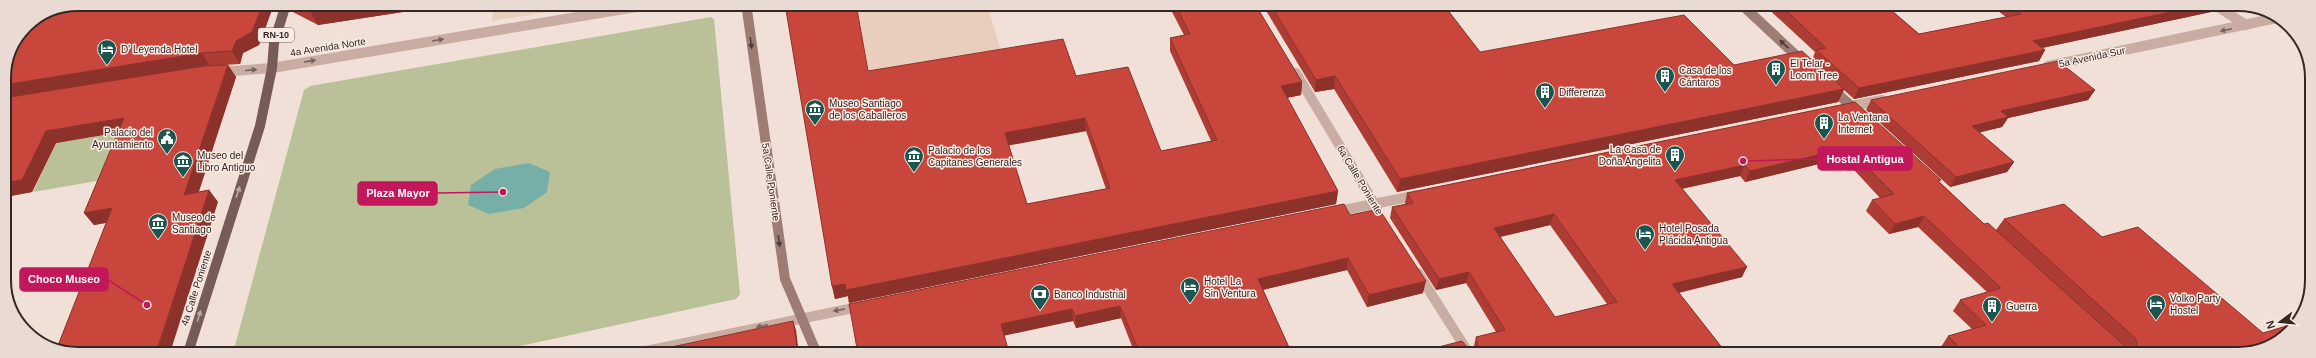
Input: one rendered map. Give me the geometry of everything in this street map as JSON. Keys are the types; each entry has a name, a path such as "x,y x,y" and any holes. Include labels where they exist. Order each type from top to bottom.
{"main road":[{"name":"RN-10","path":"272,68 274,43 284,11"},
{"name":"5a Calle Poniente","path":"748,11 748,24 785,279 800,318 814,347"},
{"path":"1749,11 1811,69"},
{"name":"4a Calle Poniente","path":"190,347 260,126 272,68"},
{"path":"1822,80 1863,117"}],"street":[{"name":"4a Avenida Norte","path":"211,72 272,68 612,11"},
{"path":"2224,11 2246,25"},
{"name":"5a Avenida Sur","path":"2037,68 2270,20"},
{"name":"6a Calle Poniente","path":"1290,64 1383,217"},
{"path":"1836,110 1890,98"},
{"path":"1320,215 1429,193"},
{"path":"1412,263 1465,347"},
{"path":"665,347 871,304"}],"green space":[{"path":"711,17 714,19 740,294 736,299 516,347 235,347 304,90 310,86"},
{"path":"134,130 114,178 33,192 56,143"}],"shaded area":[{"path":"493,11 553,11 492,21"},
{"path":"857,11 989,11 1004,61 870,84"}],"water":[{"path":"529,163 550,172 547,192 524,208 489,214 468,205 471,185 495,169"}],"building":[{"path":"260,11 252,32 236,41 232,51 202,53 11,84 12,65 16,52 22,41 41,22 52,16 65,12"},
{"path":"307,11 325,11 311,13"},
{"path":"786,11 857,11 868,71 1063,39 1076,76 1128,67 1161,151 1217,140 1170,38 1190,34 1178,11 1259,11 1302,82 1281,86 1338,191 846,290 845,284 832,286","holes":["1085,118 1110,188 1027,204 1005,133"]},
{"path":"1274,11 1448,11 1480,52 1684,15 1734,65 1802,51 1844,89 1400,179 1335,76 1316,80"},
{"path":"1786,11 1892,11 1919,34 2021,14 2017,11 2176,11 2033,41 2045,50 1859,88 1816,50 1826,48"},
{"path":"2058,61 2095,90 2001,111 2008,117 1972,126 2014,162 1956,177 1871,100"},
{"path":"228,65 184,195 209,190 158,347 78,347 59,344 112,208 84,213 124,118 46,131 22,180 11,182 11,97 204,66"},
{"path":"1855,102 1941,180 1938,181 1984,224 1988,223 2126,347 1959,347 1948,336 1986,325 1960,300 2001,288 1924,216 1895,224 1872,200 1894,194 1848,148 1750,171 1745,165 1675,180 1747,267 1672,284 1722,347 1477,347 1478,346 1476,337 1505,330 1469,272 1439,279 1392,207 1413,203 1407,193","holes":["1554,214 1617,302 1555,317 1494,228"]},
{"path":"1344,204 1350,215 1379,209 1426,281 1369,295 1348,258 1258,279 1289,347 1137,347 1120,306 1075,316 1072,309 1001,324 1007,347 857,347 849,304"},
{"path":"2064,204 2102,237 2138,227 2263,333 2286,326 2264,342 2251,346 2136,347 2137,342 2135,338 2004,219"},
{"path":"793,321 797,347 672,347"},
{"path":"1462,341 1467,347 1438,347"}],"place":[{"name":"D' Leyenda Hotel","path":"107,66"},
{"name":"El Telar - Loom Tree","path":"1776,86"},
{"name":"Casa de los Cántaros","path":"1665,93"},
{"name":"Differenza","path":"1545,109"},
{"name":"Museo Santiago de los Caballeros","path":"815,126"},
{"name":"La Ventana Internet","path":"1824,140"},
{"name":"Palacio del Ayuntamiento","path":"167,155"},
{"name":"Hostal Antigua","path":"1743,161"},
{"name":"La Casa de Doña Angelita","path":"1675,172"},
{"name":"Palacio de los Capitanes Generales","path":"914,173"},
{"name":"Museo del Libro Antiguo","path":"183,178"},
{"name":"Plaza Mayor","path":"503,192"},
{"name":"Museo de Santiago","path":"158,240"},
{"name":"Hotel Posada Plácida Antigua","path":"1645,251"},
{"name":"Hotel La Sin Ventura","path":"1190,304"},
{"name":"Choco Museo","path":"147,305"},
{"name":"Banco Industrial","path":"1040,311"},
{"name":"Volko Party Hostel","path":"2156,321"},
{"name":"Guerra","path":"1992,323"}]}
